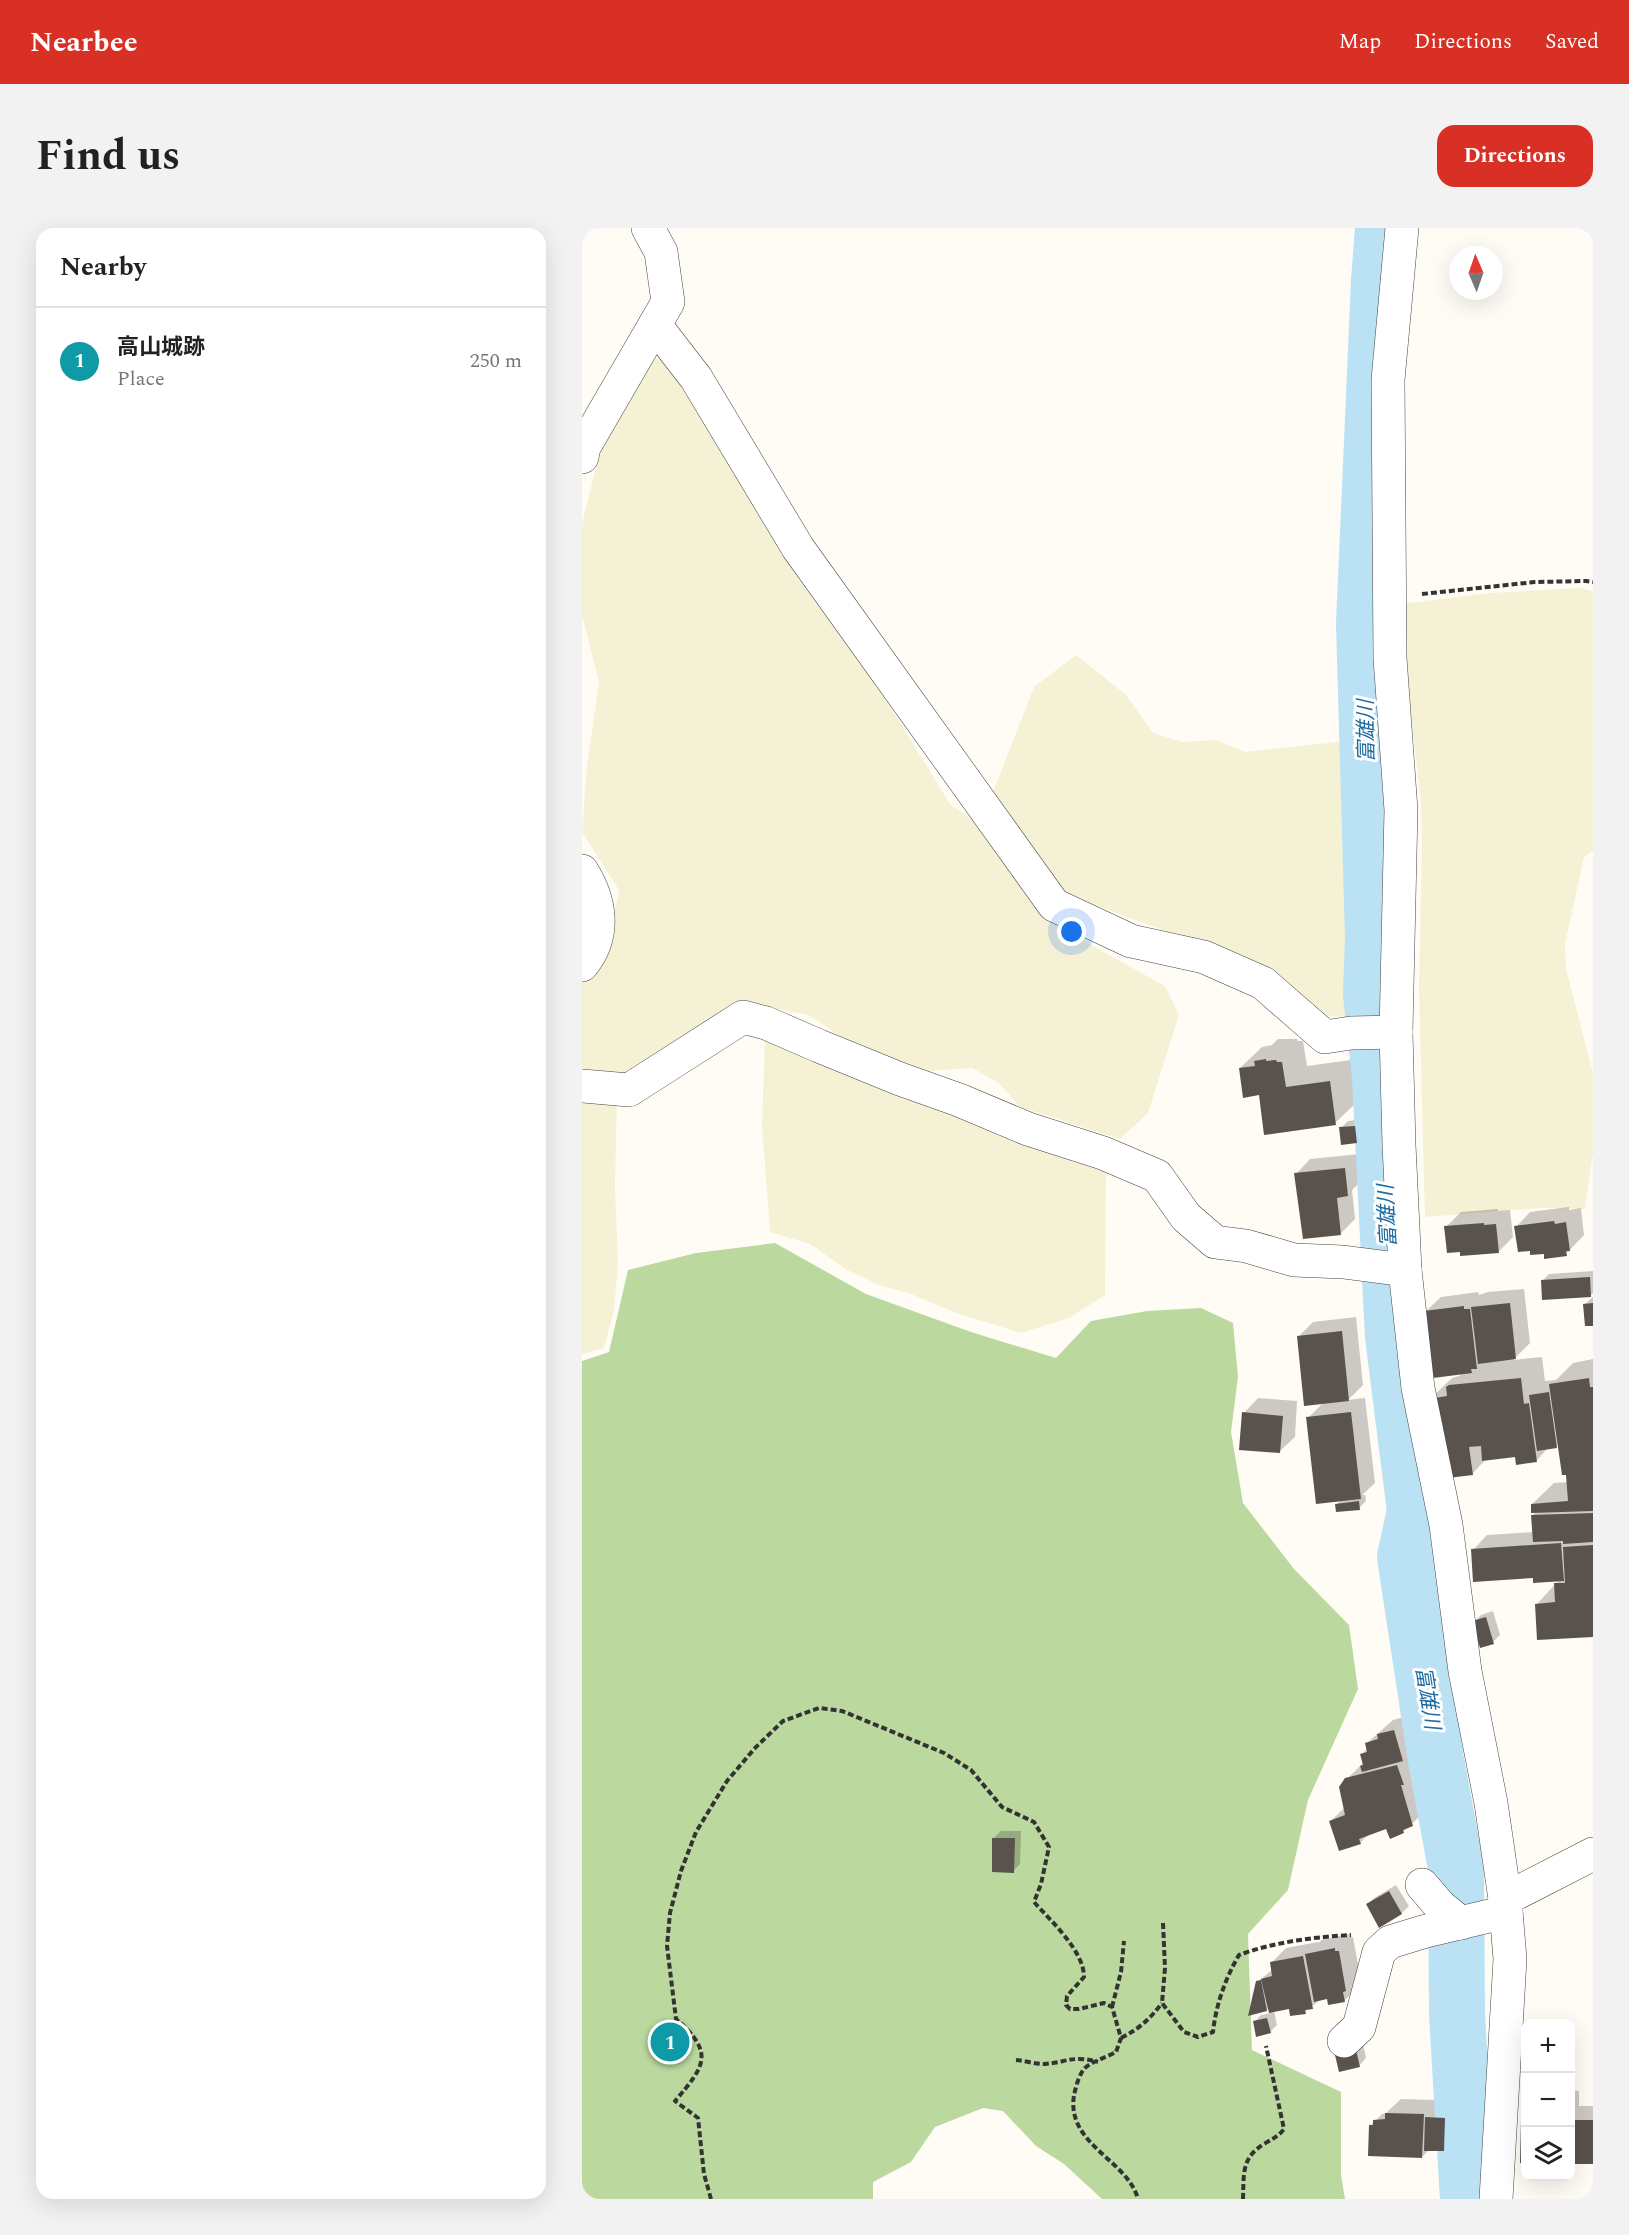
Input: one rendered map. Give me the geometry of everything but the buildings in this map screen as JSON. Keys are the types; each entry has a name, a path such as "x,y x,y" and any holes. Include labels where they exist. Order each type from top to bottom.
{"street":[{"path":"582,457 584,447 668,302 661,252 648,228"},
{"path":"1402,228 1388,380 1388,597 1401,810 1377,1033 1399,1145 1406,1270 1418,1388 1446,1525 1465,1671 1491,1803 1505,1906 1509,1959 1496,2199"},
{"path":"655,325 696,378 798,548 1054,905 1131,941 1204,957 1263,983 1325,1037 1377,1033"},
{"path":"582,871 597,904 599,929 590,956 582,965"},
{"path":"582,1086 629,1090 743,1017 766,1023 900,1079 1157,1176 1186,1217 1215,1242 1246,1246 1294,1260 1343,1262 1406,1270"},
{"path":"1344,2041 1359,2027 1379,1952 1390,1942 1461,1923 1505,1906 1593,1854"},
{"path":"1422,1885 1440,1906 1461,1923"}],"path":[{"path":"1388,597 1535,582 1593,582"},
{"path":"711,2199 704,2174 698,2118 675,2101 697,2076 701,2062 701,2047 676,2019 667,1946 670,1913 681,1871 696,1832 727,1781 755,1748 783,1721 819,1708 842,1711 944,1753 971,1770 1002,1807 1034,1822 1049,1847 1041,1884 1034,1902 1076,1952 1084,1966 1084,1977 1067,1996 1066,2004 1070,2009 1104,2003 1112,2007"},
{"path":"1121,2038 1148,2021 1162,2003 1165,1968 1163,1923"},
{"path":"1162,2003 1184,2032 1198,2037 1213,2032 1215,2014 1221,2001 1225,1979 1239,1955 1262,1947 1334,1936 1365,1935 1390,1942"},
{"path":"1124,1941 1121,1972 1112,2007 1121,2038 1116,2052 1085,2068 1076,2084 1073,2101 1079,2126 1089,2141 1126,2178 1138,2199"},
{"path":"1243,2199 1245,2165 1252,2151 1279,2136 1284,2129 1266,2046"},
{"path":"1016,2060 1044,2064 1069,2058 1084,2058 1098,2062"}],"shaded area":[{"path":"655,358 664,360 737,476 796,576 878,687 950,804 980,826 1041,913 1100,950 1165,986 1179,1015 1148,1113 1120,1139 1020,1107 999,1083 972,1068 915,1072 856,1047 809,1015 740,1002 620,1080 582,1073 582,980 606,952 619,890 582,832 587,765 599,683 582,615 582,524 600,451"},
{"path":"1580,588 1593,591 1593,851 1584,857 1565,944 1566,969 1593,1073 1593,1153 1585,1209 1540,1208 1425,1217 1419,988 1421,801 1401,604 1489,593"},
{"path":"1076,655 1126,695 1153,733 1183,742 1216,740 1245,752 1337,742 1344,746 1357,1017 1323,1016 1255,964 1059,892 993,792 1034,687"},
{"path":"765,1041 1106,1170 1105,1295 1069,1318 1021,1333 959,1314 911,1294 879,1285 847,1270 810,1244 770,1232 762,1125"},
{"path":"582,1096 617,1100 615,1187 618,1264 614,1310 604,1348 582,1354"}],"green space":[{"path":"775,1243 866,1294 971,1332 1056,1358 1091,1321 1147,1311 1201,1308 1233,1323 1238,1377 1231,1432 1243,1503 1294,1569 1349,1625 1358,1689 1308,1800 1288,1890 1248,1934 1252,2050 1341,2092 1341,2175 1345,2199 1102,2199 1064,2164 1036,2146 1003,2111 983,2108 935,2127 911,2162 873,2182 873,2199 582,2199 582,1361 609,1352 628,1270 696,1253"}],"waterway":[{"name":"富雄川","path":"1383,228 1364,624 1373,937 1371,994 1380,1077 1393,1337 1415,1511 1405,1557 1436,1760 1456,1868 1457,2015 1468,2199"}],"place":[{"name":"高山城跡","path":"670,2042"}]}
